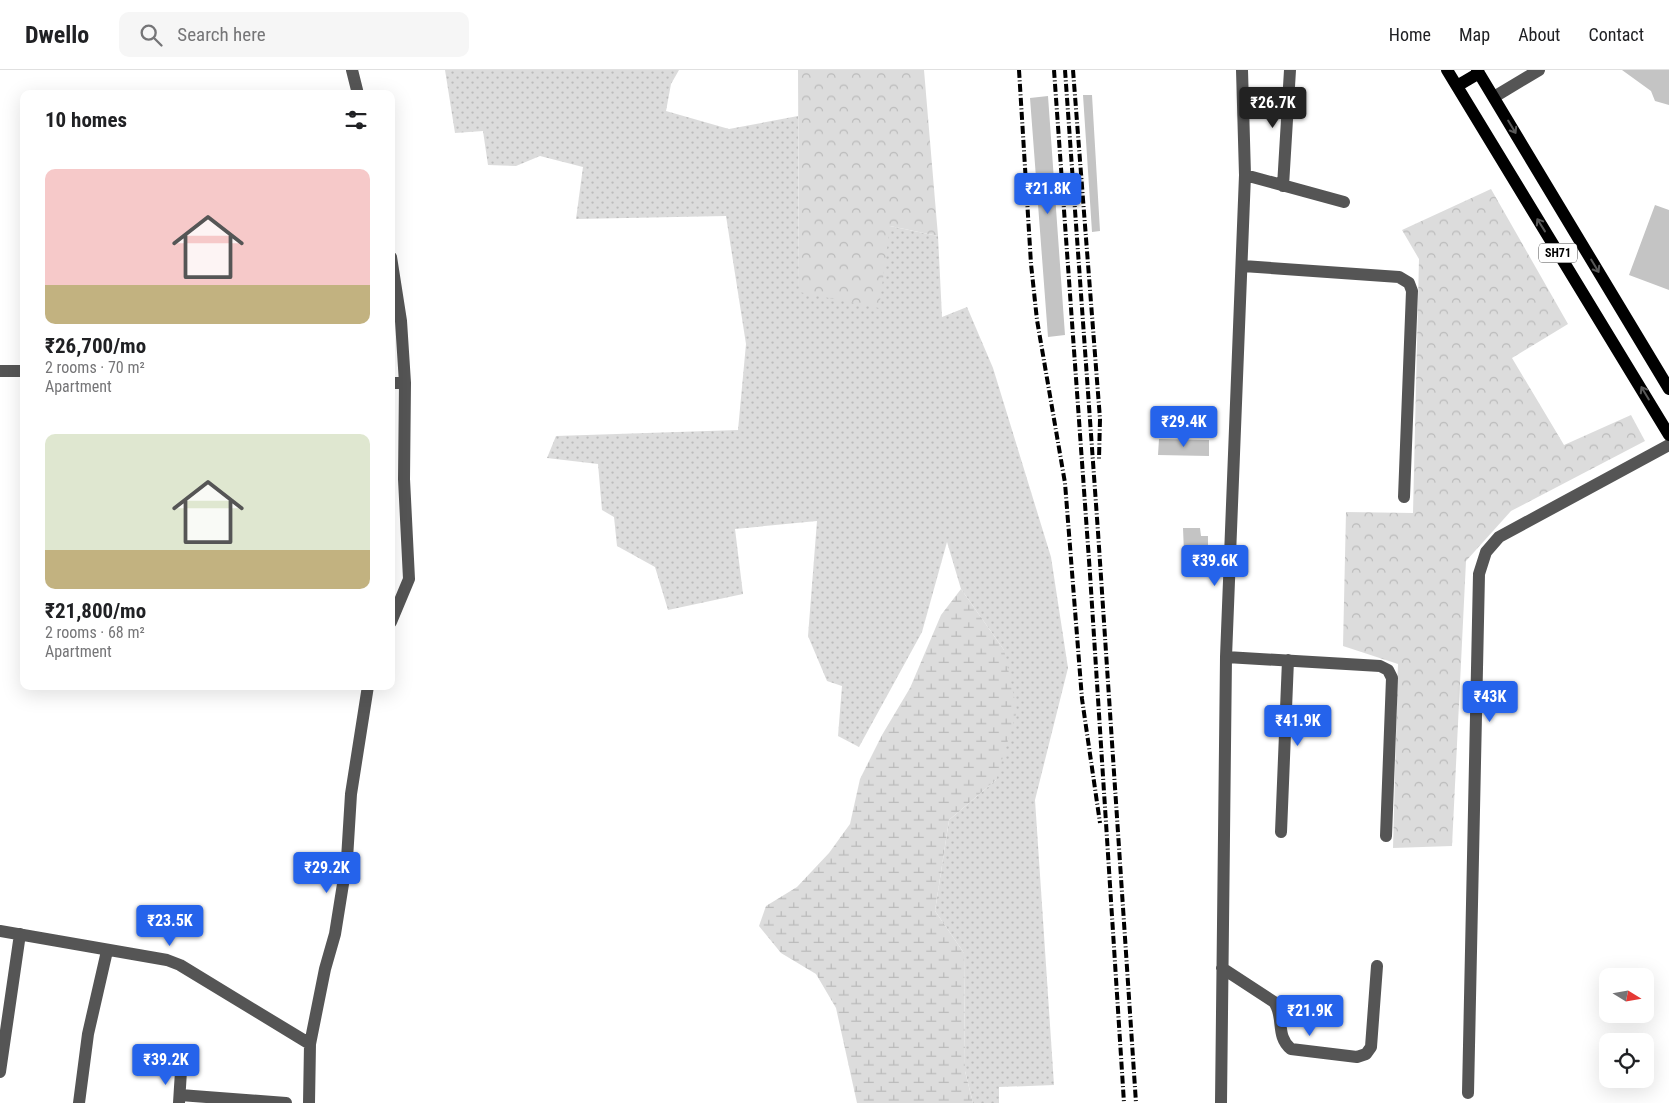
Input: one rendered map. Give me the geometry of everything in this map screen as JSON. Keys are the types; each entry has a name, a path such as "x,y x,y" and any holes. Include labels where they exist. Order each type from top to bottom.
{"main road":[{"name":"SH71","path":"1447,70 1669,435"},
{"name":"SH71","path":"1478,72 1669,389"},
{"path":"1457,86 1478,72"}],"street":[{"path":"352,70 357,90"},
{"path":"1221,1103 1226,657 1243,266 1245,175 1242,70"},
{"path":"1283,186 1290,70"},
{"path":"1494,97 1539,70"},
{"path":"1245,175 1344,202"},
{"path":"1243,266 1398,277 1409,283 1412,291 1404,498"},
{"path":"395,287 401,321 404,383 398,479 409,579 395,612"},
{"path":"0,371 20,371"},
{"path":"395,383 404,383"},
{"path":"1468,1093 1479,574 1486,552 1499,537 1669,445"},
{"path":"1226,657 1380,666 1388,670 1392,678 1386,836"},
{"path":"1280,832 1288,660"},
{"path":"309,1103 310,1044 325,969 335,934 347,859 351,794 367,690"},
{"path":"0,931 167,960 180,965 310,1044"},
{"path":"0,1072 20,934"},
{"path":"79,1103 88,1034 107,951"},
{"path":"1222,968 1274,1002 1278,1008 1280,1034 1284,1043 1291,1048 1357,1057 1366,1054 1371,1047 1377,966"},
{"path":"181,1071 179,1099 286,1103"}],"green space":[{"path":"445,70 679,70 671,84 666,111 729,129 798,116 799,292 890,226 938,236 942,317 967,307 993,368 1051,557 1068,668 1035,800 1054,1085 999,1087 999,1103 973,1103 965,1071 964,953 935,911 949,820 996,780 1004,650 961,589 947,542 922,632 859,747 838,736 842,686 827,681 808,636 817,521 735,529 743,594 668,610 655,567 617,546 614,517 602,510 598,464 547,458 556,436 738,430 746,344 726,216 576,219 583,167 540,156 516,166 488,165 483,131 455,133"},
{"path":"798,70 924,70 938,236 890,226 879,308 799,292"},
{"path":"1491,189 1568,324 1512,358 1564,445 1631,415 1645,441 1511,511 1466,561 1452,846 1393,848 1398,664 1343,646 1346,512 1413,513 1419,259 1402,230"},
{"path":"961,589 1004,650 1017,711 996,780 949,820 935,911 964,953 965,1071 973,1103 857,1103 836,1008 816,974 781,953 759,926 766,906 797,887 829,853 850,824 860,779 882,735 910,688 941,615"}],"building":[{"path":"1622,70 1669,70 1669,105 1655,101 1651,91"},
{"path":"1083,95 1092,95 1100,231 1092,232"},
{"path":"1048,96 1065,335 1048,337 1030,98"},
{"path":"1655,205 1669,210 1669,290 1629,275"},
{"path":"1159,439 1209,440 1209,456 1158,455"},
{"path":"1183,528 1200,528 1201,536 1208,536 1208,553 1184,553"}],"railway":[{"path":"1019,70 1031,264 1037,320 1065,483 1082,699 1100,823"},
{"path":"1054,70 1090,574 1124,1103"},
{"path":"1065,70 1136,1103"},
{"path":"1073,70 1100,419 1099,459"}]}
